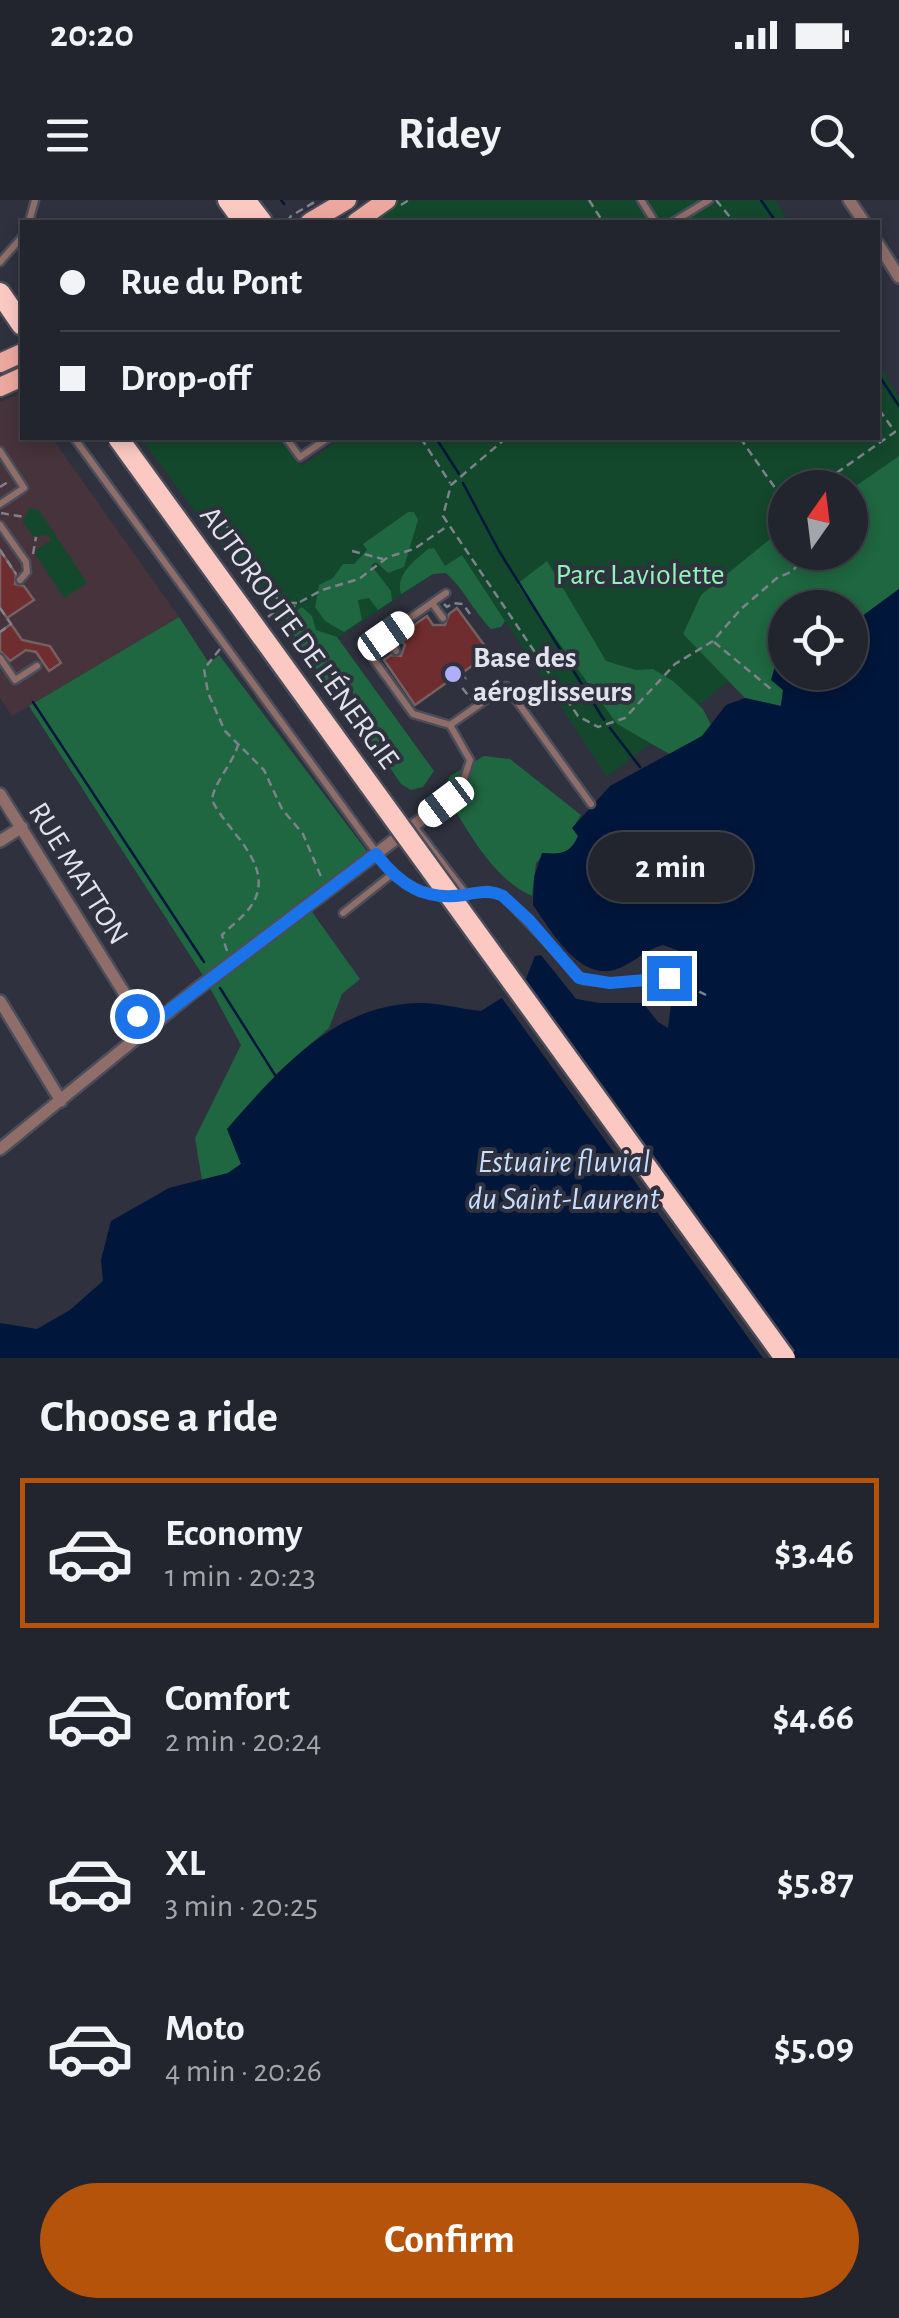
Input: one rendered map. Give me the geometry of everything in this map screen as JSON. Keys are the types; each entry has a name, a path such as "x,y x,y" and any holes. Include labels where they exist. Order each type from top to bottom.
{"highway":[{"path":"245,200 260,220"},
{"path":"0,274 20,302"},
{"path":"0,294 20,321"},
{"name":"AUTOROUTE DE L'ÉNERGIE","path":"105,440 771,1358"},
{"name":"AUTOROUTE DE L'ÉNERGIE","path":"119,440 785,1358"}],"main road":[{"path":"313,220 347,200"},
{"path":"359,220 387,200"}],"street":[{"path":"880,247 899,277"},
{"name":"RUE MATTON","path":"0,794 146,1028"},
{"path":"0,1148 61,1102 146,1028 446,802"},
{"path":"0,842 22,827"},
{"path":"0,1001 61,1102"}],"lane":[{"path":"677,220 708,200"},
{"path":"0,262 20,238"},
{"path":"75,440 392,874 428,895 496,893 511,902 583,980 610,983 669,978"},
{"path":"287,440 300,457 325,440"},
{"path":"0,452 24,488 0,504"},
{"path":"0,524 26,562 26,572 18,577"},
{"path":"446,594 410,623 366,649 413,714 450,725 470,760 462,788 446,802"},
{"path":"432,603 443,618"},
{"path":"386,636 396,651"},
{"path":"0,658 15,680 37,666"},
{"path":"450,725 506,686 591,804"},
{"path":"414,826 466,894"},
{"path":"343,913 392,874"}],"path":[{"path":"288,220 318,200"},
{"path":"716,200 732,220"},
{"path":"841,470 895,432 880,411"},
{"path":"422,440 450,484"},
{"path":"504,440 450,484 442,510 448,526 578,716 588,724 598,727 625,718 675,664 712,640 753,598 794,570"},
{"path":"741,440 768,478"},
{"path":"0,487 12,479"},
{"path":"216,510 282,604"},
{"path":"0,512 24,517"},
{"path":"298,603 282,604 272,614 287,613 322,590 364,576 384,560 414,549 448,526"},
{"path":"29,556 34,553 36,537"},
{"path":"0,550 18,577"},
{"path":"352,551 384,560"},
{"path":"446,607 453,602 463,604 470,614"},
{"path":"0,608 11,624 0,632"},
{"path":"712,640 768,687"},
{"path":"220,650 205,666 206,688 222,726 267,775 282,809 305,838 326,886"},
{"path":"454,678 477,706"},
{"path":"231,957 222,937 252,904 258,887 251,857 212,800 215,787 231,768 238,746"},
{"path":"685,984 706,996"}],"shaded area":[{"path":"20,393 20,440 53,440 179,617 12,716 0,698 0,402"}],"green space":[{"path":"397,200 775,200 788,220 368,220"},
{"name":"Parc Laviolette","path":"880,366 899,398 899,547 868,564 868,470 768,470 768,570 856,570 819,590 768,590 768,650 607,777 462,555 304,660 142,440 282,440 302,466 338,440 880,440"},
{"path":"899,456 899,589 868,612 868,590 768,590 768,690 783,690 781,706 745,698 683,634 701,595 768,541 768,570 868,570 868,478"},
{"path":"29,508 39,510 87,583 64,598 34,552 51,540 48,535 33,536 23,522"},
{"path":"408,512 414,512 418,520 404,567 388,573 376,562 371,565 391,591 392,601 378,610 369,598 358,600 362,620 344,632 325,621 315,607 319,585 333,578 343,564 354,564 367,550 363,544"},
{"path":"434,548 445,566 462,555 505,621 501,627 491,629 446,573 433,574 401,594 401,581 407,569"},
{"path":"547,561 606,661 636,670 653,669 673,681 703,709 711,725 702,736 671,755 617,724 517,584"},
{"path":"302,607 312,616 316,630 337,637 434,771 423,787 411,790 401,784 359,722 353,706 353,687 325,681 309,659 286,618"},
{"path":"179,617 209,663 219,655 369,854 305,902 360,979 342,994 329,1028 275,1075 241,1164 228,1173 202,1180 195,1138 241,1045 204,977 29,706"},
{"path":"484,756 510,759 581,815 573,828 578,836 573,846 561,854 545,853 536,863 532,896 517,888 492,864 443,790 450,776"}],"water":[{"name":"Estuaire fluvial du Saint-Laurent","path":"899,589 899,1358 0,1358 0,1323 37,1329 70,1310 103,1281 101,1260 111,1221 169,1188 228,1173 241,1164 227,1129 288,1063 335,1028 361,1015 389,1006 420,1003 481,1011 524,984 535,956 541,955 576,999 643,1003 668,1028 671,1004 694,965 691,955 663,945 621,968 601,971 577,960 533,905 534,877 542,853 568,850 578,836 572,828 610,786 702,736 726,705 745,698 781,706 783,690 868,690 868,612"}],"pier":[{"path":"519,981 793,1358 763,1358 499,994"}],"building":[{"path":"0,550 16,574 15,584 24,586 34,600 7,618 0,608"},
{"path":"457,608 490,653 462,673 465,678 456,676 415,705 384,660 391,655 401,656 405,645 398,636 427,616 433,625 445,625 449,614"},
{"path":"11,624 22,640 50,646 61,663 49,671 36,652 26,650 10,661 0,651 0,632"}],"waterway":[{"path":"281,200 284,204"},
{"path":"761,200 775,220"},
{"path":"880,377 899,406"},
{"path":"437,440 459,474"},
{"path":"463,483 499,551 604,720"},
{"path":"33,702 204,962"},
{"path":"610,728 640,767"},
{"path":"220,988 275,1075"}],"place":[{"name":"Base des aéroglisseurs","path":"453,674"}],"route":[{"path":"137,1016 146,1028 376,854 401,882 428,895 488,892 503,896 583,980 610,983 669,978"}]}
